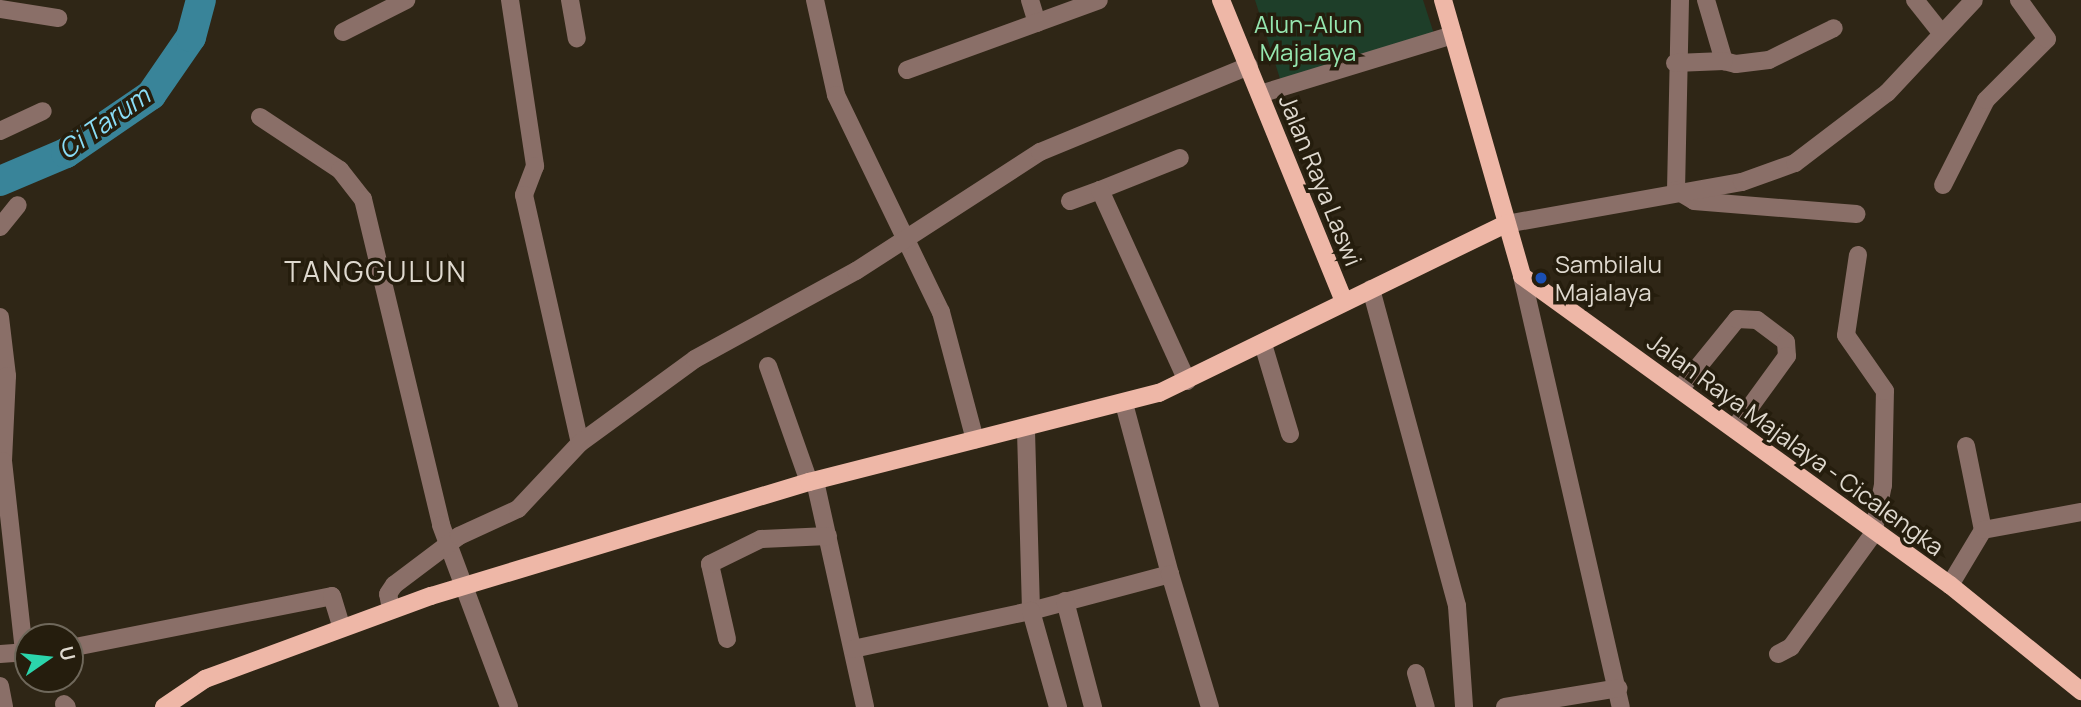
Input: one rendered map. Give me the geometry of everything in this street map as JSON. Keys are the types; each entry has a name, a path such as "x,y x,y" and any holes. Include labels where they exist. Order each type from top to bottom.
{"main road":[{"name":"Jalan Raya Laswi","path":"1221,0 1344,302"},
{"path":"1443,0 1520,271"},
{"path":"164,707 205,680 390,608 812,482 975,440 1027,435 1187,381 1268,358 1344,302 1507,228"},
{"name":"Jalan Raya Majalaya - Cicalengka","path":"1520,271 1681,388 1843,513 1950,585 2081,691"}],"street":[{"path":"343,32 406,0"},
{"path":"510,0 534,166 525,202 580,443"},
{"path":"570,0 577,38"},
{"path":"815,0 836,95 907,236 954,350 975,440"},
{"path":"1030,0 1037,23"},
{"path":"907,70 1099,0"},
{"path":"1676,190 1675,63 1681,0"},
{"path":"1706,0 1724,61"},
{"path":"1915,0 1942,34"},
{"path":"1507,228 1676,190 1742,182 1795,163 1887,93 1974,0"},
{"path":"1943,185 2003,76 2047,39 2020,0"},
{"path":"0,9 58,18"},
{"path":"1675,63 1758,63 1834,28"},
{"path":"1260,94 1453,35"},
{"path":"390,608 390,589 447,544 518,509 580,443 695,359 907,236 1040,152 1249,66"},
{"path":"0,131 43,111"},
{"path":"260,117 340,170 363,199 447,544 509,707"},
{"path":"1070,201 1180,158"},
{"path":"1100,190 1187,381"},
{"path":"1676,190 1694,201 1856,214"},
{"path":"0,227 18,205"},
{"path":"1778,653 1791,647 1869,530 1883,485 1885,391 1846,335 1857,255"},
{"path":"1520,271 1622,707"},
{"path":"1371,289 1457,606 1464,707"},
{"path":"0,317 3,461 21,623"},
{"path":"1681,388 1731,322 1749,317 1786,342 1787,356 1734,429"},
{"path":"1268,358 1290,434"},
{"path":"768,366 821,509 865,707"},
{"path":"1124,404 1133,444 1210,707"},
{"path":"1027,435 1031,467 1025,523 1031,611 1058,707"},
{"path":"1950,585 1983,530 1966,446"},
{"path":"1983,530 2081,512"},
{"path":"727,639 710,564 761,539 827,531"},
{"path":"853,649 1031,611 1170,574"},
{"path":"84,645 332,596 341,626"},
{"path":"1065,601 1093,707"},
{"path":"1416,673 1426,707"},
{"path":"0,686 4,707"},
{"path":"1505,707 1618,688"}],"green space":[{"name":"Alun-Alun Majalaya","path":"1255,0 1423,0 1435,37 1282,85"}],"waterway":[{"name":"Ci Tarum","path":"0,181 66,153 151,95 191,37 201,0"}],"place":[{"name":"Sambilalu Majalaya","path":"1541,278"}],"district":[{"name":"TANGGULUN","path":"376,271"}]}
